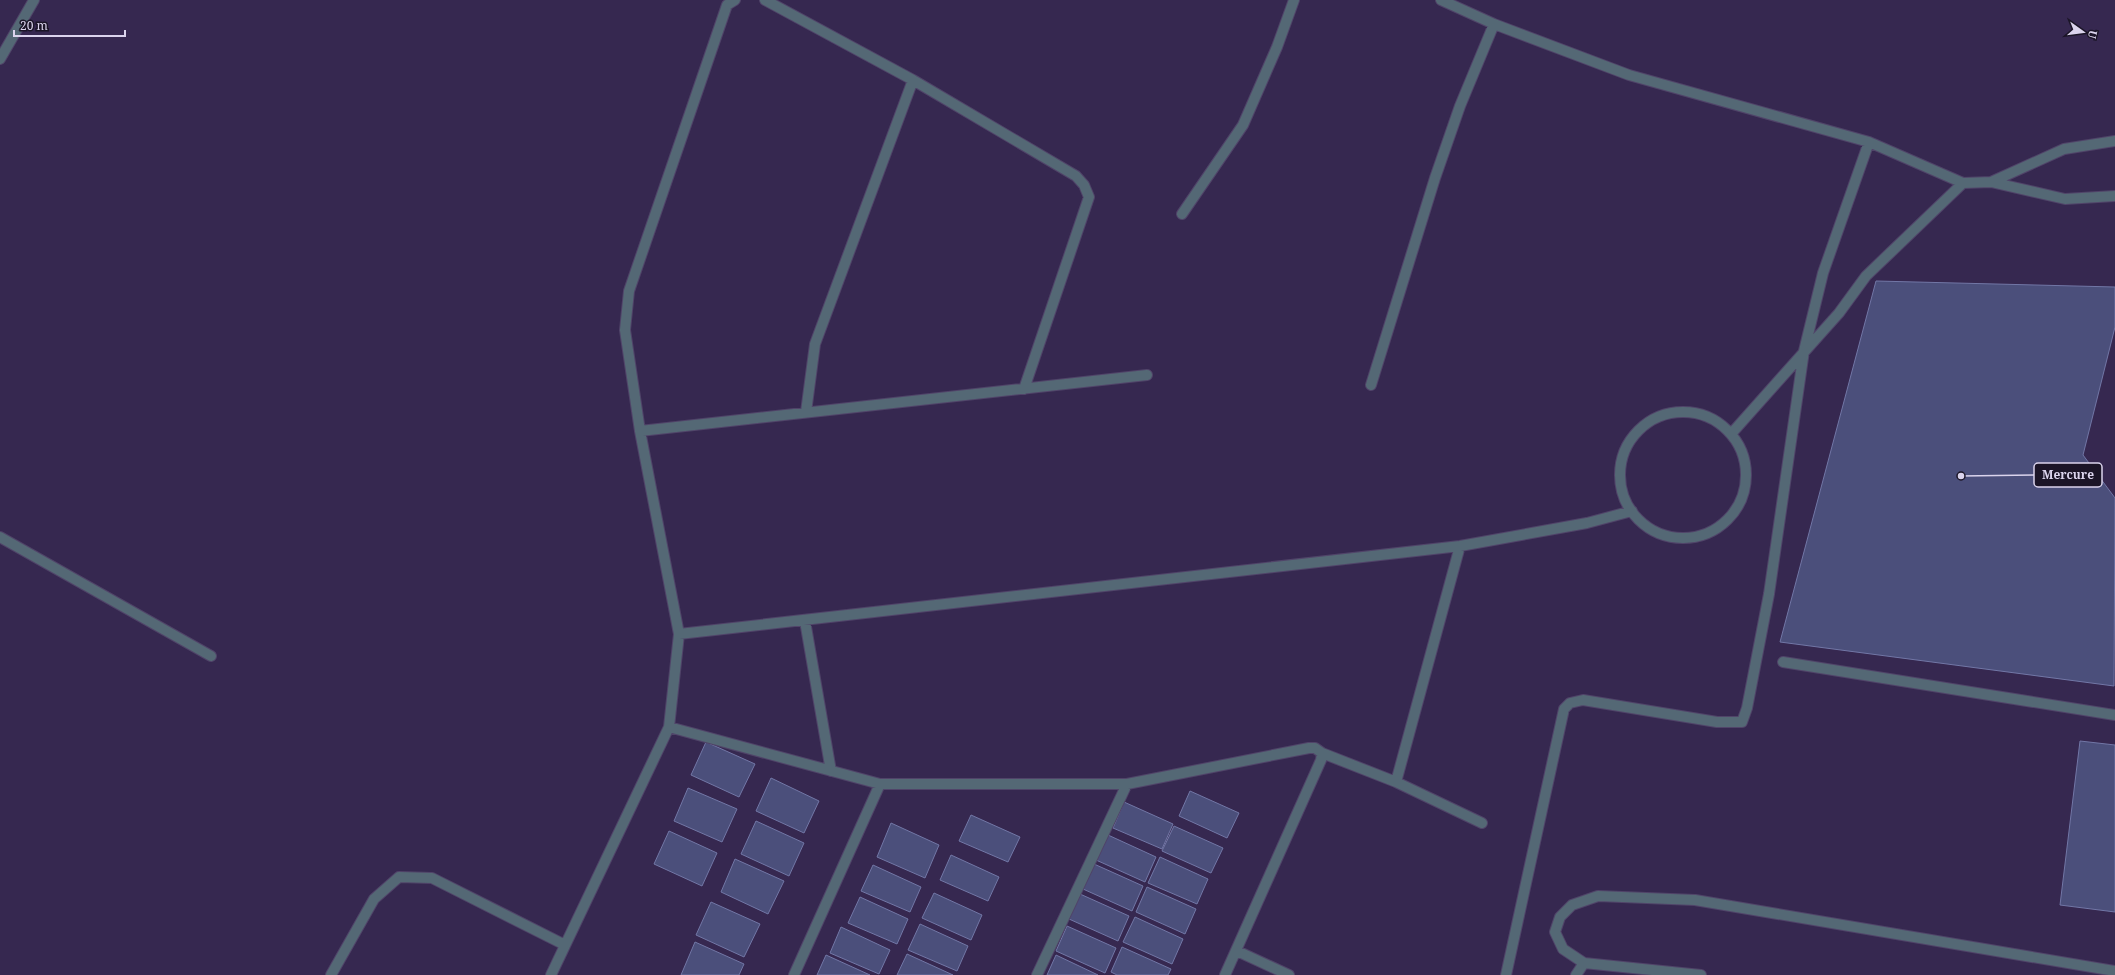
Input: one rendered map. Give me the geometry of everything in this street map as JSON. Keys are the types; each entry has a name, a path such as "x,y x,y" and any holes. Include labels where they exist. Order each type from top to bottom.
{"street":[{"path":"0,59 34,0"},
{"path":"551,975 669,727 678,634 640,430 625,330 628,291 727,5 734,0"},
{"path":"765,0 913,80 1076,176 1084,185 1089,197 1024,389"},
{"path":"1182,214 1243,125 1277,47 1294,0"},
{"path":"1441,0 1494,24 1629,74 1869,142 1963,183 1991,182 2065,199 2115,196"},
{"path":"1371,385 1435,178 1460,106 1494,24"},
{"path":"806,412 815,344 913,80"},
{"path":"1991,182 2064,150 2115,141"},
{"path":"1506,975 1564,709 1570,703 1584,700 1717,722 1742,722 1747,708 1769,594 1804,351 1823,273 1869,142"},
{"path":"1731,434 1839,313 1866,276 1963,183"},
{"path":"640,430 1147,375"},
{"path":"1684,412 1701,414 1718,422 1731,434 1740,449 1746,466 1746,485 1740,502 1730,518 1717,529 1700,536 1682,539 1665,536 1648,528 1632,511 1625,501 1620,484 1620,466 1626,448 1635,433 1649,422 1666,414 1684,412"},
{"path":"678,634 805,621 1460,546 1587,523 1632,511"},
{"path":"0,537 211,656"},
{"path":"1396,782 1460,546"},
{"path":"805,621 831,771"},
{"path":"1783,662 2115,715"},
{"path":"669,727 880,784 1127,784 1308,748 1315,748 1322,753 1396,782 1482,823"},
{"path":"1226,975 1321,760 1322,753"},
{"path":"794,975 880,784"},
{"path":"1037,975 1127,784"},
{"path":"332,975 374,899 398,877 432,878 565,945"},
{"path":"1701,975 1584,963 1563,949 1555,932 1560,917 1572,905 1598,896 1695,900 2115,971"},
{"path":"1237,952 1289,975"},
{"path":"1576,975 1584,963"}],"building":[{"path":"1876,281 2115,287 2115,327 2083,455 2115,498 2114,686 1780,642"},
{"path":"2080,741 2115,745 2115,912 2060,905"},
{"path":"706,742 755,764 739,797 691,775"},
{"path":"771,778 819,801 804,833 756,811"},
{"path":"688,788 737,809 722,842 674,821"},
{"path":"1190,791 1239,813 1227,838 1179,816"},
{"path":"1124,802 1173,824 1162,849 1113,828"},
{"path":"971,815 1020,837 1008,862 959,841"},
{"path":"756,821 804,843 789,876 741,854"},
{"path":"891,823 939,845 925,878 877,857"},
{"path":"1174,826 1223,848 1211,873 1162,851"},
{"path":"669,831 717,853 702,886 654,864"},
{"path":"1108,835 1156,857 1145,882 1096,860"},
{"path":"951,855 999,877 988,901 940,880"},
{"path":"1160,857 1208,879 1197,904 1148,883"},
{"path":"735,859 784,881 768,914 721,892"},
{"path":"1094,864 1143,886 1132,911 1083,889"},
{"path":"873,865 921,887 910,912 861,891"},
{"path":"1147,887 1196,909 1185,934 1136,912"},
{"path":"934,893 982,915 971,940 922,918"},
{"path":"1080,894 1129,916 1118,941 1069,919"},
{"path":"860,897 908,919 897,944 848,923"},
{"path":"711,902 760,924 744,957 696,935"},
{"path":"1135,917 1183,939 1172,964 1123,942"},
{"path":"920,924 968,946 957,971 908,950"},
{"path":"1067,926 1116,948 1105,973 1056,951"},
{"path":"841,927 890,950 879,974 830,953"},
{"path":"695,942 744,964 739,975 681,975"},
{"path":"1122,947 1171,969 1168,975 1117,975 1111,972"},
{"path":"907,954 953,975 897,975"},
{"path":"826,955 870,975 817,975"},
{"path":"1056,955 1098,975 1047,975"}],"place":[{"name":"Mercure","path":"1961,476"}]}
